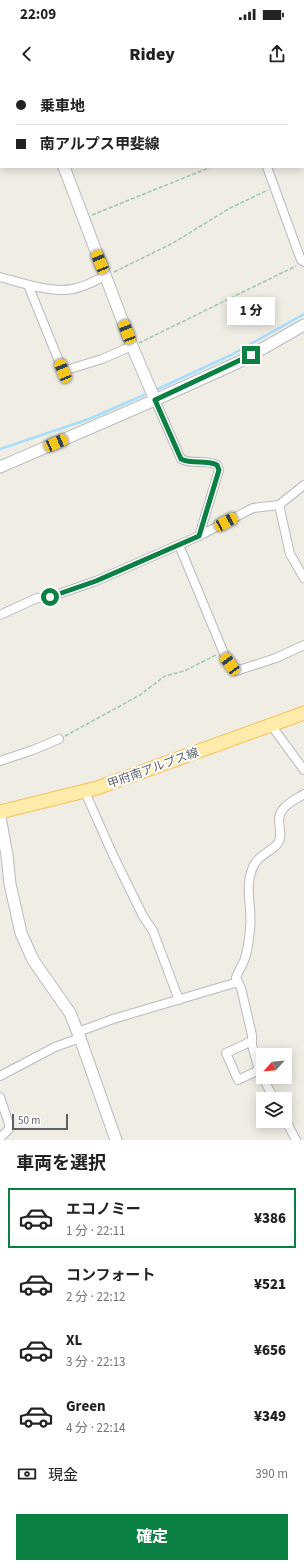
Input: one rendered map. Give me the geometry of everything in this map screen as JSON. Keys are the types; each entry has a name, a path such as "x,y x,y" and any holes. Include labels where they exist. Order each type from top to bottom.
{"main road":[{"name":"甲府南アルプス線","path":"0,812 85,792 304,713"}],"street":[{"path":"64,168 132,346 181,459 188,463 209,461 217,465 219,470 199,536"},
{"path":"267,168 304,262"},
{"path":"0,277 28,285 55,289 73,289 105,276"},
{"path":"28,285 63,371 102,359 132,346"},
{"path":"0,467 239,362 304,325"},
{"path":"0,615 37,598 50,597 96,581 199,536 253,508 279,505 304,485"},
{"path":"279,505 290,554 303,576"},
{"path":"179,545 223,652 236,671 276,658 304,646"},
{"path":"271,725 304,770"},
{"path":"0,761 33,750 59,739"},
{"path":"85,792 113,855 143,916 153,931 179,1000"},
{"path":"256,1059 241,988 236,978 244,961 250,932 248,893 250,875 260,856 278,843 280,836 279,816 284,808 304,794"},
{"path":"0,817 4,856 21,933 33,960 70,1013 116,1140"},
{"path":"0,1076 113,1019 238,982"},
{"path":"252,1041 226,1053 238,1080 256,1071"},
{"path":"0,1097 9,1124 9,1129 0,1138"},
{"path":"290,1128 296,1140"}],"path":[{"path":"83,219 209,168"},
{"path":"105,276 173,243 230,208 275,187"},
{"path":"132,346 304,262"},
{"path":"59,739 140,695 165,676 184,671 223,652"}],"waterway":[{"path":"158,389 231,355 304,314"},
{"path":"0,449 89,419 144,395"}],"route":[{"path":"50,597 96,581 199,536 219,470 217,465 209,461 188,463 181,459 155,400 239,362 251,355"}]}
